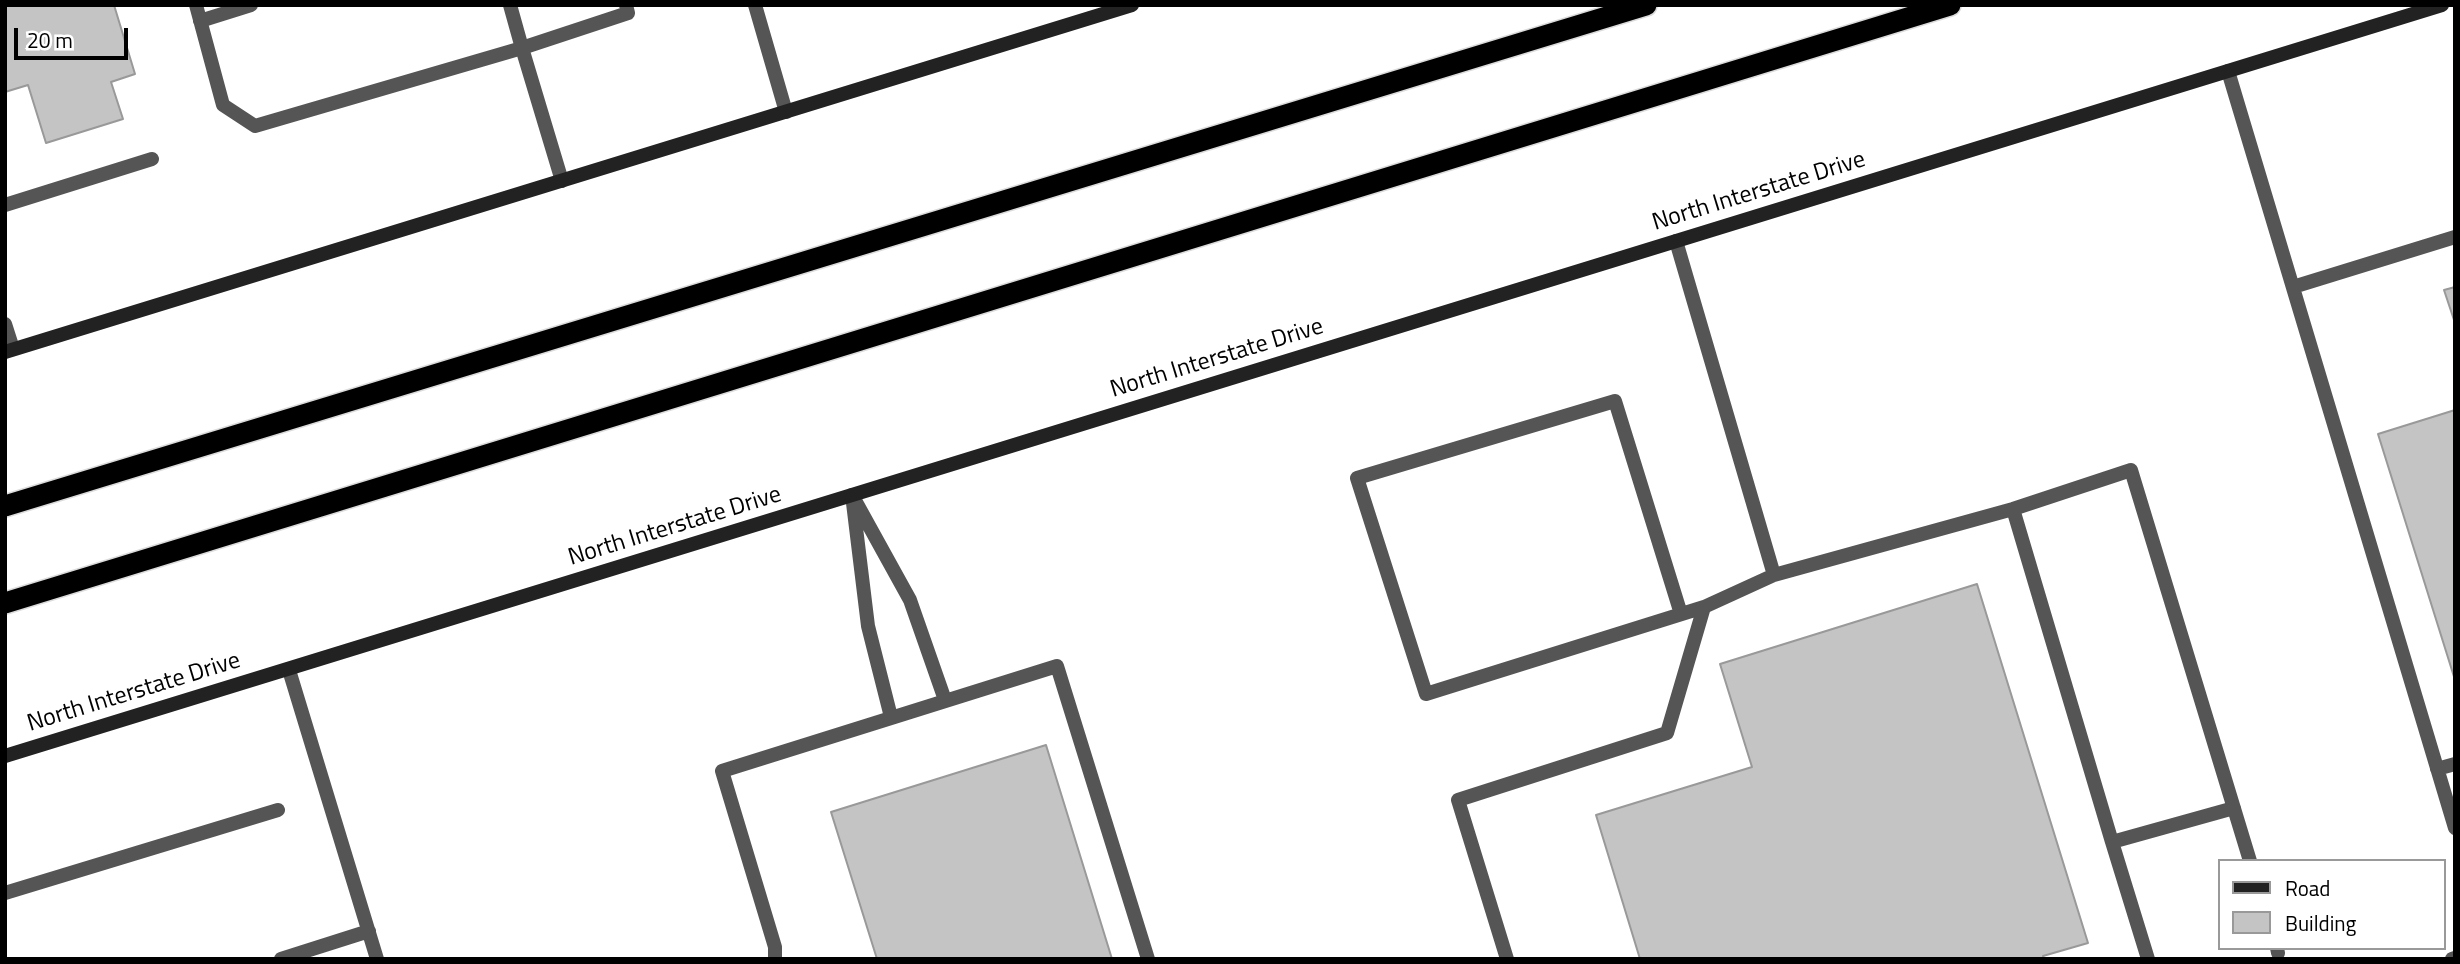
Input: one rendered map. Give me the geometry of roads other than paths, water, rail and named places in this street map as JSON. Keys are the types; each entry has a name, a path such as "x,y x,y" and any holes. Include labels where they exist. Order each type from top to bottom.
{"highway":[{"path":"5,506 1646,5"},
{"path":"5,603 1950,5"}],"main road":[{"path":"9,351 1132,5"},
{"name":"North Interstate Drive","path":"5,755 289,670 2442,5"}],"lane":[{"path":"196,5 223,105 255,126 522,48 628,13 626,5"},
{"path":"200,21 251,5"},
{"path":"510,5 562,181"},
{"path":"755,5 786,111"},
{"path":"2228,71 2455,828"},
{"path":"5,205 152,159"},
{"path":"2293,287 2455,237"},
{"path":"1676,241 1774,575"},
{"path":"5,324 9,351"},
{"path":"1681,614 1615,401 1357,478 1426,694 1704,607 1774,575 2013,509 2130,470 2249,859"},
{"path":"852,495 910,600 945,700"},
{"path":"852,495 868,626 891,717"},
{"path":"2013,509 2148,959"},
{"path":"1507,959 1458,800 1667,733 1704,607"},
{"path":"775,959 775,947 722,771 1057,666 1148,959"},
{"path":"289,670 377,959"},
{"path":"2437,769 2455,764"},
{"path":"2112,842 2234,808"},
{"path":"5,893 278,810"},
{"path":"281,959 369,931"}]}
